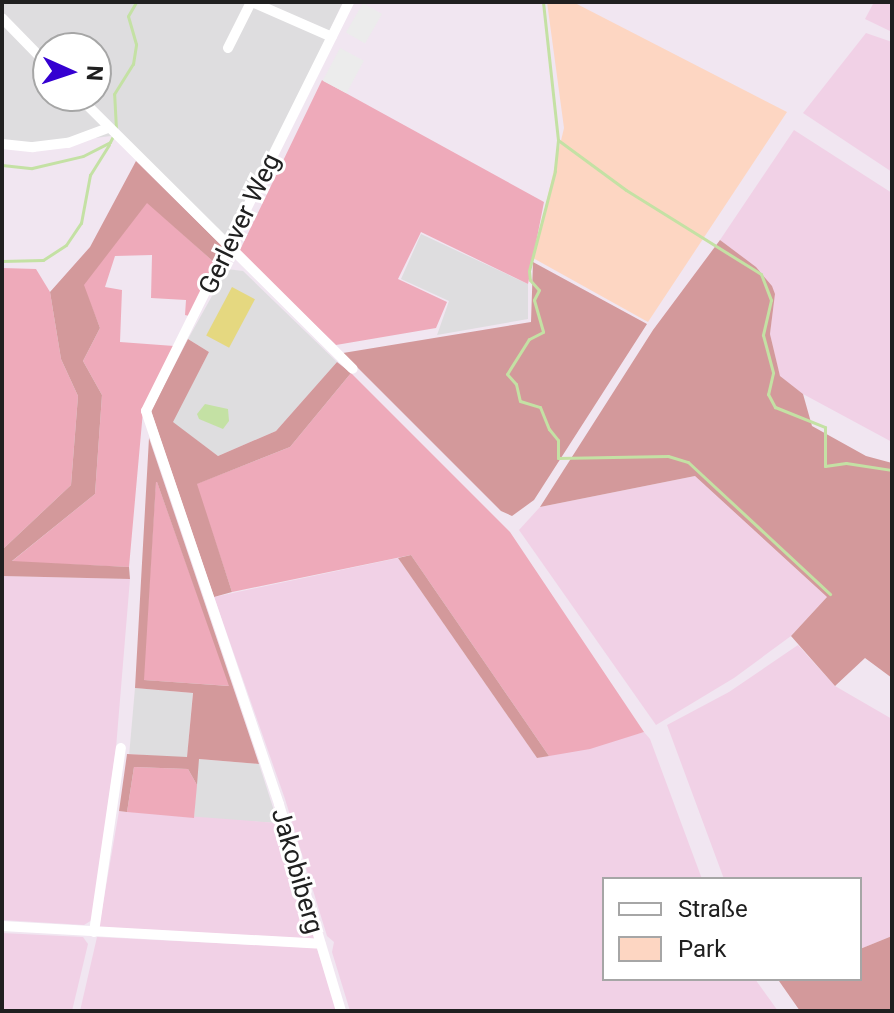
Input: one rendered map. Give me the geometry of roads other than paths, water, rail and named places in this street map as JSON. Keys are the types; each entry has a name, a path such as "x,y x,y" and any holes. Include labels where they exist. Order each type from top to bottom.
{"street":[{"path":"228,48 252,2 332,37"},
{"name":"Gerlever Weg","path":"146,411 349,2"},
{"path":"2,18 32,49"},
{"path":"94,112 228,249 353,369"},
{"path":"2,144 33,147 68,143 110,129"},
{"name":"Jakobiberg","path":"2,926 320,944 279,804 146,411"},
{"path":"94,932 121,748"},
{"path":"320,944 341,1011"}],"waterway":[{"path":"116,129 114,94 133,64 136,44 128,16 136,2"},
{"path":"543,2 558,140 626,190 761,274 771,300 763,335 773,373 768,394 775,407 825,427 825,466 846,463 892,470"},
{"path":"2,165 32,168 83,156 110,142 113,136"},
{"path":"558,140 555,171 529,271 530,280 539,290 534,300 543,332 529,339 507,374 516,384 520,401 540,407 549,429 558,440 558,458 668,456 688,462 830,594"},
{"path":"2,261 43,260 66,245 81,223 90,175 109,144"}]}
